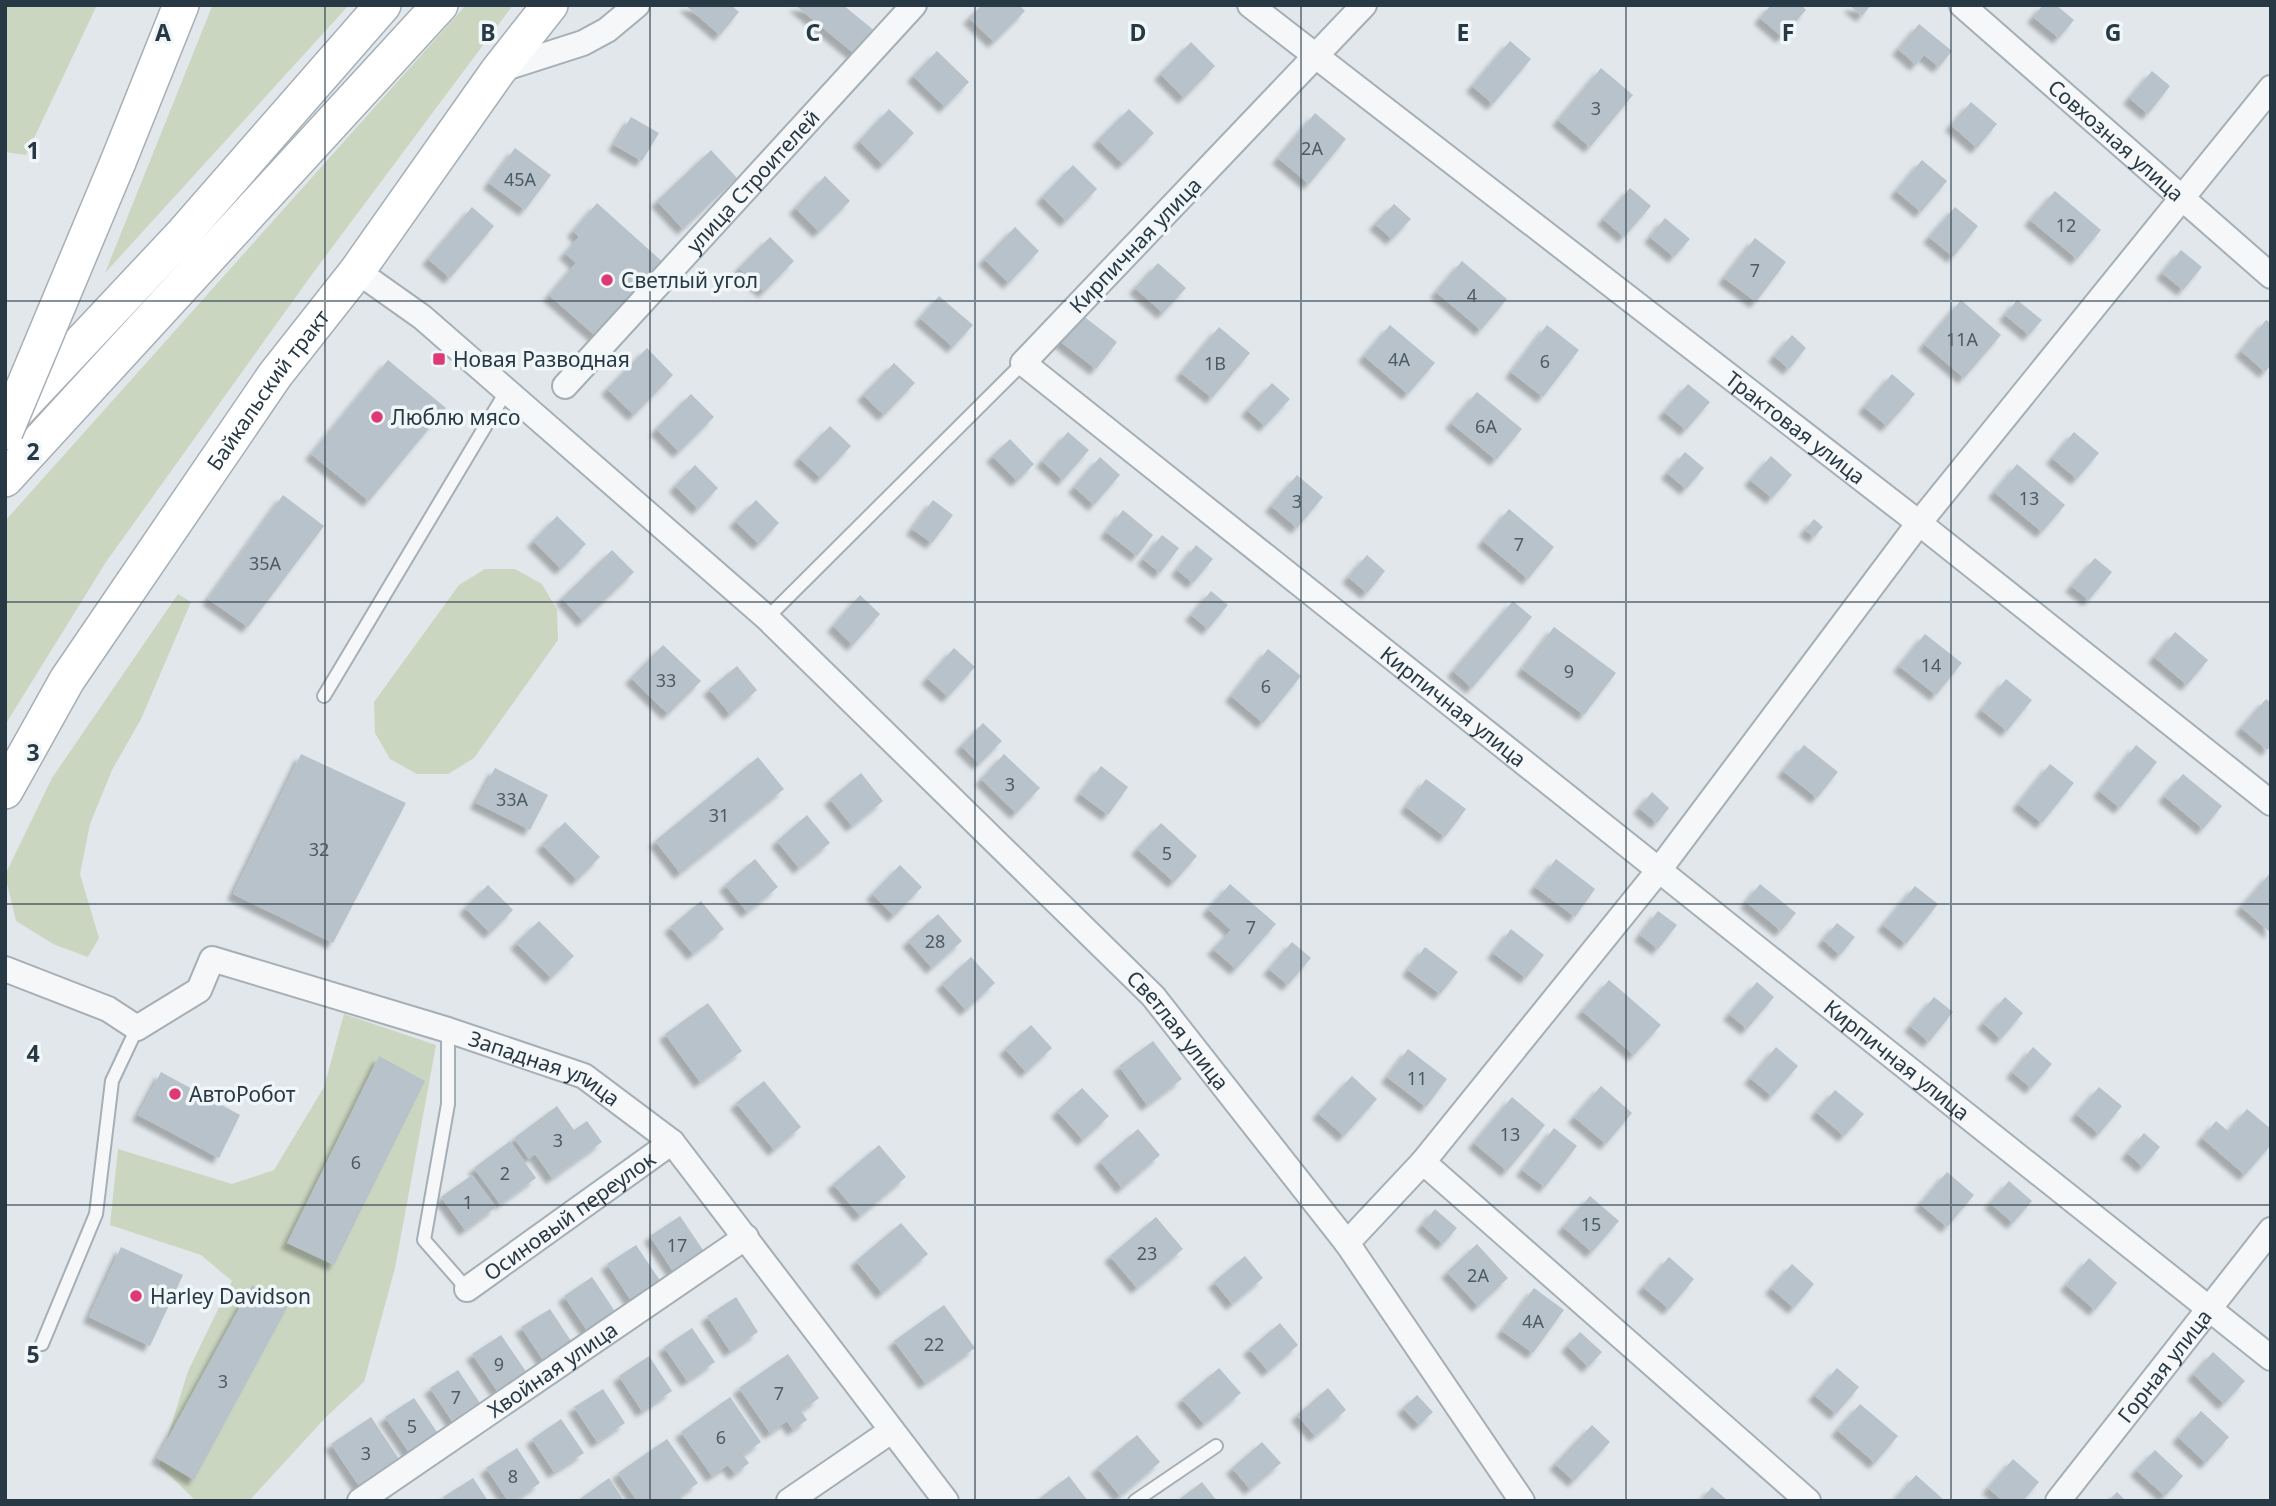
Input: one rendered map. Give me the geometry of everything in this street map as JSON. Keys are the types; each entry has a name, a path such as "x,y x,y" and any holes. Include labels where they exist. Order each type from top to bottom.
{"main road":[{"path":"5,432 181,5"},
{"path":"5,423 183,234 383,5"},
{"path":"5,480 440,5"},
{"name":"Байкальский тракт","path":"5,791 67,680 275,375 357,271 498,71 550,5"}],"street":[{"path":"498,71 583,43 607,30 637,5"},
{"name":"улица Строителей","path":"565,386 914,5"},
{"path":"1250,5 1315,55"},
{"name":"Кирпичная улица","path":"1364,5 1023,363 2271,1358"},
{"name":"Совхозная улица","path":"1962,5 2271,276"},
{"name":"Трактовая улица","path":"1315,55 1919,523 2271,803"},
{"path":"1347,1243 1423,1162 1659,870 1919,523 2271,88"},
{"name":"Светлая улица","path":"357,271 422,317 767,618 1153,996 1347,1243 1522,1501"},
{"name":"Западная улица","path":"137,1028 200,990 212,959 449,1030 584,1076 673,1142 946,1501"},
{"path":"5,968 107,1009 137,1028"},
{"name":"Осиновый переулок","path":"467,1289 673,1142"},
{"path":"1423,1162 1808,1501"},
{"name":"Горная улица","path":"2058,1501 2271,1230"},
{"name":"Хвойная улица","path":"360,1501 746,1237"},
{"path":"789,1501 891,1431"}],"lane":[{"path":"767,618 1023,363"},
{"path":"324,696 508,390"},
{"path":"42,1344 96,1214 112,1081 137,1028"},
{"path":"449,1030 448,1104 424,1240 467,1289"},
{"path":"1135,1501 1216,1446"}],"green space":[{"path":"5,5 97,5 26,155 5,152"},
{"path":"213,5 349,5 105,273 211,9"},
{"path":"466,5 513,5 313,273 106,562 5,725 5,521"},
{"path":"485,569 515,569 542,584 557,610 558,640 474,758 448,774 417,774 390,759 375,733 374,702 459,585"},
{"path":"178,594 191,602 141,719 112,770 90,824 80,874 99,938 88,957 55,945 16,921 5,875 52,778"},
{"path":"344,1014 436,1045 395,1268 364,1382 326,1417 249,1501 196,1501 159,1465 188,1371 232,1281 201,1255 110,1225 118,1149 232,1184 274,1170 324,1087"}],"building":[{"path":"685,5 731,5 739,12 720,35"},
{"path":"795,5 843,5 876,32 857,56"},
{"path":"982,5 1019,5 1025,11 994,42 969,18"},
{"path":"1771,5 1801,5 1806,10 1782,37 1760,18"},
{"path":"1849,5 1871,5 1862,16"},
{"path":"2043,5 2056,5 2074,20 2059,38 2033,17"},
{"path":"1919,24 1952,51 1939,67 1924,55 1916,65 1898,49"},
{"path":"1510,41 1531,59 1493,104 1472,86"},
{"path":"1191,42 1215,66 1184,98 1160,74"},
{"path":"937,51 969,82 945,107 913,76"},
{"path":"1601,68 1633,95 1590,147 1558,120"},
{"path":"2152,71 2170,86 2148,114 2129,98"},
{"path":"1971,102 1997,124 1977,148 1951,125"},
{"path":"889,109 914,133 883,165 859,141"},
{"path":"1129,109 1154,133 1123,164 1098,140"},
{"path":"1315,113 1346,139 1309,184 1278,158"},
{"path":"631,117 659,133 642,161 614,145"},
{"path":"515,148 551,175 525,210 489,183"},
{"path":"711,150 737,178 683,229 657,201"},
{"path":"1922,160 1947,181 1921,212 1896,191"},
{"path":"1073,165 1097,189 1066,221 1042,197"},
{"path":"825,176 850,201 819,232 795,208"},
{"path":"1630,188 1651,206 1624,237 1603,219"},
{"path":"2055,191 2101,230 2077,259 2030,220"},
{"name":"Светлый угол","path":"597,203 666,265 600,340 549,295 576,263 565,253 579,237 573,231"},
{"path":"1394,204 1411,219 1392,239 1375,224"},
{"path":"472,207 494,226 450,278 428,259"},
{"path":"1955,207 1978,226 1953,257 1929,237"},
{"path":"1665,218 1690,239 1674,257 1650,237"},
{"path":"1015,227 1039,251 1009,283 984,259"},
{"path":"770,237 794,261 764,292 739,268"},
{"path":"1755,238 1786,262 1756,302 1724,278"},
{"path":"2181,250 2202,267 2183,290 2162,273"},
{"path":"1462,261 1507,299 1481,330 1436,292"},
{"path":"1158,263 1186,288 1163,313 1135,288"},
{"path":"939,296 973,325 953,347 920,318"},
{"path":"1961,300 2001,335 1964,378 1924,344"},
{"path":"2017,300 2042,320 2029,335 2005,315"},
{"path":"1078,312 1117,342 1096,369 1057,339"},
{"path":"2266,320 2271,323 2271,365 2265,372 2241,351"},
{"path":"1390,325 1435,363 1408,394 1364,356"},
{"path":"1547,325 1579,350 1543,397 1511,372"},
{"path":"1219,327 1250,353 1212,398 1181,373"},
{"path":"1792,335 1806,348 1789,369 1774,356"},
{"path":"647,348 673,375 634,415 607,389"},
{"path":"388,360 446,408 369,501 311,454"},
{"path":"894,363 915,383 884,415 863,395"},
{"path":"1892,374 1915,394 1887,426 1864,407"},
{"path":"1272,383 1290,399 1265,426 1247,410"},
{"path":"1688,384 1710,402 1686,430 1664,412"},
{"path":"1477,392 1522,429 1496,460 1451,423"},
{"path":"691,394 714,417 679,452 656,429"},
{"path":"830,426 851,446 821,478 799,458"},
{"path":"1068,432 1089,450 1063,480 1042,461"},
{"path":"2074,432 2099,453 2077,479 2052,458"},
{"path":"1010,439 1034,464 1017,481 992,456"},
{"path":"1685,452 1704,468 1686,489 1667,473"},
{"path":"1771,456 1792,475 1772,498 1750,480"},
{"path":"1100,457 1120,475 1094,505 1074,487"},
{"path":"2017,464 2065,505 2042,532 1994,492"},
{"path":"695,465 718,488 698,509 675,486"},
{"path":"1297,475 1323,497 1297,528 1271,506"},
{"path":"283,495 324,526 248,627 208,599"},
{"path":"756,500 779,523 759,544 735,521"},
{"path":"933,500 953,515 932,543 912,529"},
{"path":"1509,509 1554,547 1528,579 1483,541"},
{"path":"1123,510 1153,535 1137,556 1106,532"},
{"path":"557,516 586,544 561,569 533,541"},
{"path":"1814,519 1823,527 1814,537 1805,530"},
{"path":"1162,535 1179,548 1160,573 1143,559"},
{"path":"1196,545 1213,559 1193,583 1177,570"},
{"path":"612,550 634,572 583,621 562,598"},
{"path":"1367,555 1385,571 1367,593 1348,577"},
{"path":"2095,558 2112,572 2089,600 2071,586"},
{"path":"1211,591 1228,605 1208,629 1191,615"},
{"path":"860,595 880,614 853,645 833,626"},
{"path":"1513,601 1532,617 1472,688 1453,671"},
{"path":"1554,627 1616,673 1584,715 1522,669"},
{"path":"2175,632 2208,660 2187,685 2154,657"},
{"path":"1925,634 1962,663 1936,695 1899,666"},
{"path":"663,645 701,681 668,714 631,678"},
{"path":"954,648 975,667 948,697 927,678"},
{"path":"1268,649 1301,676 1263,723 1231,696"},
{"path":"737,666 757,690 730,714 709,689"},
{"path":"2006,679 2032,700 2007,731 1981,710"},
{"path":"2266,699 2271,703 2271,746 2267,750 2241,728"},
{"path":"983,723 1002,741 979,764 961,746"},
{"path":"1804,745 1838,772 1817,798 1783,771"},
{"path":"2136,745 2157,762 2120,808 2099,791"},
{"path":"301,754 406,803 333,943 233,894"},
{"path":"1004,754 1040,788 1016,813 981,779"},
{"path":"758,757 784,789 680,873 655,841"},
{"path":"2050,764 2074,783 2042,823 2018,804"},
{"path":"1101,766 1128,787 1108,815 1080,794"},
{"path":"495,768 548,795 530,830 476,803"},
{"path":"861,773 883,801 852,826 830,799"},
{"path":"2183,774 2222,806 2203,829 2164,796"},
{"path":"1426,779 1466,809 1445,837 1406,807"},
{"path":"1652,792 1669,808 1657,823 1639,808"},
{"path":"807,815 830,843 799,868 777,841"},
{"path":"565,822 600,857 577,880 542,845"},
{"path":"1161,823 1197,856 1174,882 1137,849"},
{"path":"755,859 778,887 747,912 725,885"},
{"path":"1556,859 1595,889 1575,917 1535,887"},
{"path":"900,865 922,887 894,916 872,894"},
{"path":"2271,872 2271,933 2241,907"},
{"path":"1230,884 1276,924 1236,969 1213,949 1231,930 1208,909"},
{"path":"1760,884 1796,913 1781,931 1746,902"},
{"path":"488,885 513,910 490,933 465,908"},
{"path":"1915,886 1938,904 1906,944 1883,925"},
{"path":"701,901 724,929 693,954 670,927"},
{"path":"1658,911 1677,925 1658,949 1640,935"},
{"path":"938,914 962,941 932,968 908,941"},
{"path":"539,921 574,956 551,978 516,943"},
{"path":"1837,923 1855,937 1840,955 1823,940"},
{"path":"1511,929 1544,955 1526,978 1493,953"},
{"path":"1292,942 1311,958 1288,985 1269,969"},
{"path":"1425,947 1458,972 1440,994 1408,970"},
{"path":"971,957 995,983 966,1010 942,984"},
{"path":"1609,980 1661,1025 1634,1055 1582,1011"},
{"path":"1757,982 1774,997 1747,1029 1729,1014"},
{"path":"1934,997 1953,1012 1929,1042 1910,1026"},
{"path":"2005,997 2023,1013 2001,1039 1983,1023"},
{"path":"708,1003 742,1051 700,1082 665,1034"},
{"path":"1031,1025 1052,1048 1026,1072 1005,1049"},
{"path":"1153,1041 1182,1079 1147,1105 1119,1066"},
{"path":"1776,1047 1798,1066 1772,1096 1750,1078"},
{"path":"2033,1047 2052,1064 2031,1088 2012,1072"},
{"path":"1408,1049 1447,1079 1426,1107 1387,1077"},
{"path":"379,1056 425,1081 334,1265 287,1243"},
{"name":"АвтоРобот","path":"161,1072 240,1115 219,1158 138,1115"},
{"path":"1352,1076 1377,1099 1344,1136 1318,1113"},
{"path":"764,1081 801,1127 774,1150 736,1103"},
{"path":"1601,1086 1632,1113 1606,1144 1574,1117"},
{"path":"2099,1087 2122,1106 2099,1134 2076,1114"},
{"path":"1082,1088 1109,1116 1083,1140 1057,1111"},
{"path":"1835,1090 1864,1114 1844,1136 1816,1112"},
{"path":"1512,1097 1545,1125 1507,1171 1474,1143"},
{"path":"557,1106 574,1130 587,1121 602,1142 552,1178 535,1154 529,1159 514,1138"},
{"path":"2247,1109 2271,1129 2271,1145 2245,1175 2202,1138 2216,1121 2228,1131"},
{"path":"1554,1128 1577,1146 1545,1187 1522,1170"},
{"path":"1138,1129 1160,1155 1122,1188 1100,1161"},
{"path":"2144,1133 2160,1147 2143,1167 2127,1153"},
{"path":"510,1141 536,1178 500,1204 474,1168"},
{"path":"879,1145 906,1177 860,1216 833,1184"},
{"path":"1947,1172 1974,1195 1947,1227 1920,1204"},
{"path":"472,1175 496,1207 465,1230 441,1197"},
{"path":"2009,1181 2032,1201 2013,1223 1990,1203"},
{"path":"1590,1196 1619,1221 1592,1252 1563,1227"},
{"path":"1435,1209 1457,1228 1443,1244 1422,1225"},
{"path":"680,1216 705,1253 674,1273 650,1236"},
{"path":"1156,1217 1183,1249 1137,1288 1110,1256"},
{"path":"901,1223 928,1254 882,1293 856,1261"},
{"path":"1477,1244 1508,1278 1478,1306 1447,1272"},
{"path":"636,1245 661,1282 632,1302 607,1264"},
{"name":"Harley Davidson","path":"121,1247 183,1275 150,1346 89,1317"},
{"path":"1245,1256 1263,1278 1232,1304 1214,1282"},
{"path":"1669,1257 1694,1279 1669,1309 1643,1287"},
{"path":"2089,1258 2117,1283 2095,1310 2066,1285"},
{"path":"1792,1264 1814,1284 1794,1308 1771,1288"},
{"path":"592,1277 616,1313 588,1332 564,1296"},
{"path":"252,1285 289,1304 194,1480 157,1458"},
{"path":"1534,1288 1564,1310 1533,1353 1502,1331"},
{"path":"736,1297 758,1332 730,1351 707,1316"},
{"path":"944,1305 975,1348 925,1383 894,1341"},
{"path":"550,1309 573,1344 545,1363 521,1327"},
{"path":"1280,1323 1298,1345 1268,1371 1249,1349"},
{"path":"692,1328 715,1362 687,1381 664,1347"},
{"path":"1580,1332 1602,1352 1588,1367 1567,1346"},
{"path":"501,1335 527,1373 498,1392 472,1354"},
{"path":"2213,1352 2245,1381 2224,1404 2193,1374"},
{"path":"788,1354 819,1398 801,1411 807,1420 793,1430 787,1421 770,1433 739,1388"},
{"path":"649,1356 672,1391 642,1411 619,1376"},
{"path":"1219,1368 1241,1393 1204,1424 1182,1399"},
{"path":"1837,1368 1859,1387 1836,1414 1814,1395"},
{"path":"458,1370 482,1406 454,1424 430,1388"},
{"path":"1328,1388 1346,1410 1315,1436 1297,1415"},
{"path":"603,1389 625,1423 597,1442 574,1407"},
{"path":"1417,1395 1433,1412 1419,1425 1403,1408"},
{"path":"730,1397 761,1442 743,1455 749,1463 735,1474 728,1465 712,1476 681,1432"},
{"path":"414,1398 439,1435 410,1454 385,1417"},
{"path":"1860,1404 1898,1436 1875,1463 1837,1430"},
{"path":"2201,1411 2229,1437 2206,1463 2178,1437"},
{"path":"371,1417 401,1462 361,1489 331,1444"},
{"path":"561,1419 584,1453 554,1472 532,1439"},
{"path":"1592,1425 1610,1442 1574,1481 1555,1464"},
{"path":"1137,1435 1160,1462 1120,1496 1097,1468"},
{"path":"667,1439 698,1483 680,1496 683,1501 637,1501 618,1473"},
{"path":"1262,1442 1281,1463 1250,1489 1232,1468"},
{"path":"517,1448 540,1483 514,1501 508,1501 486,1468"},
{"path":"2155,1450 2183,1476 2165,1496 2136,1470"},
{"path":"2013,1459 2039,1482 2023,1501 2003,1501 1988,1488"},
{"path":"1916,1475 1945,1501 1893,1501"},
{"path":"1069,1476 1088,1501 1036,1501"},
{"path":"473,1478 488,1501 446,1501 443,1497"},
{"path":"609,1478 624,1501 577,1501"},
{"path":"1202,1482 1217,1501 1177,1501"},
{"path":"1712,1487 1728,1501 1700,1501"},
{"path":"2117,1492 2126,1501 2108,1501"}],"place":[{"name":"Светлый угол","path":"607,280"},
{"name":"Новая Разводная","path":"439,359"},
{"name":"Люблю мясо","path":"377,417"},
{"name":"АвтоРобот","path":"175,1094"},
{"name":"Harley Davidson","path":"136,1296"}]}
